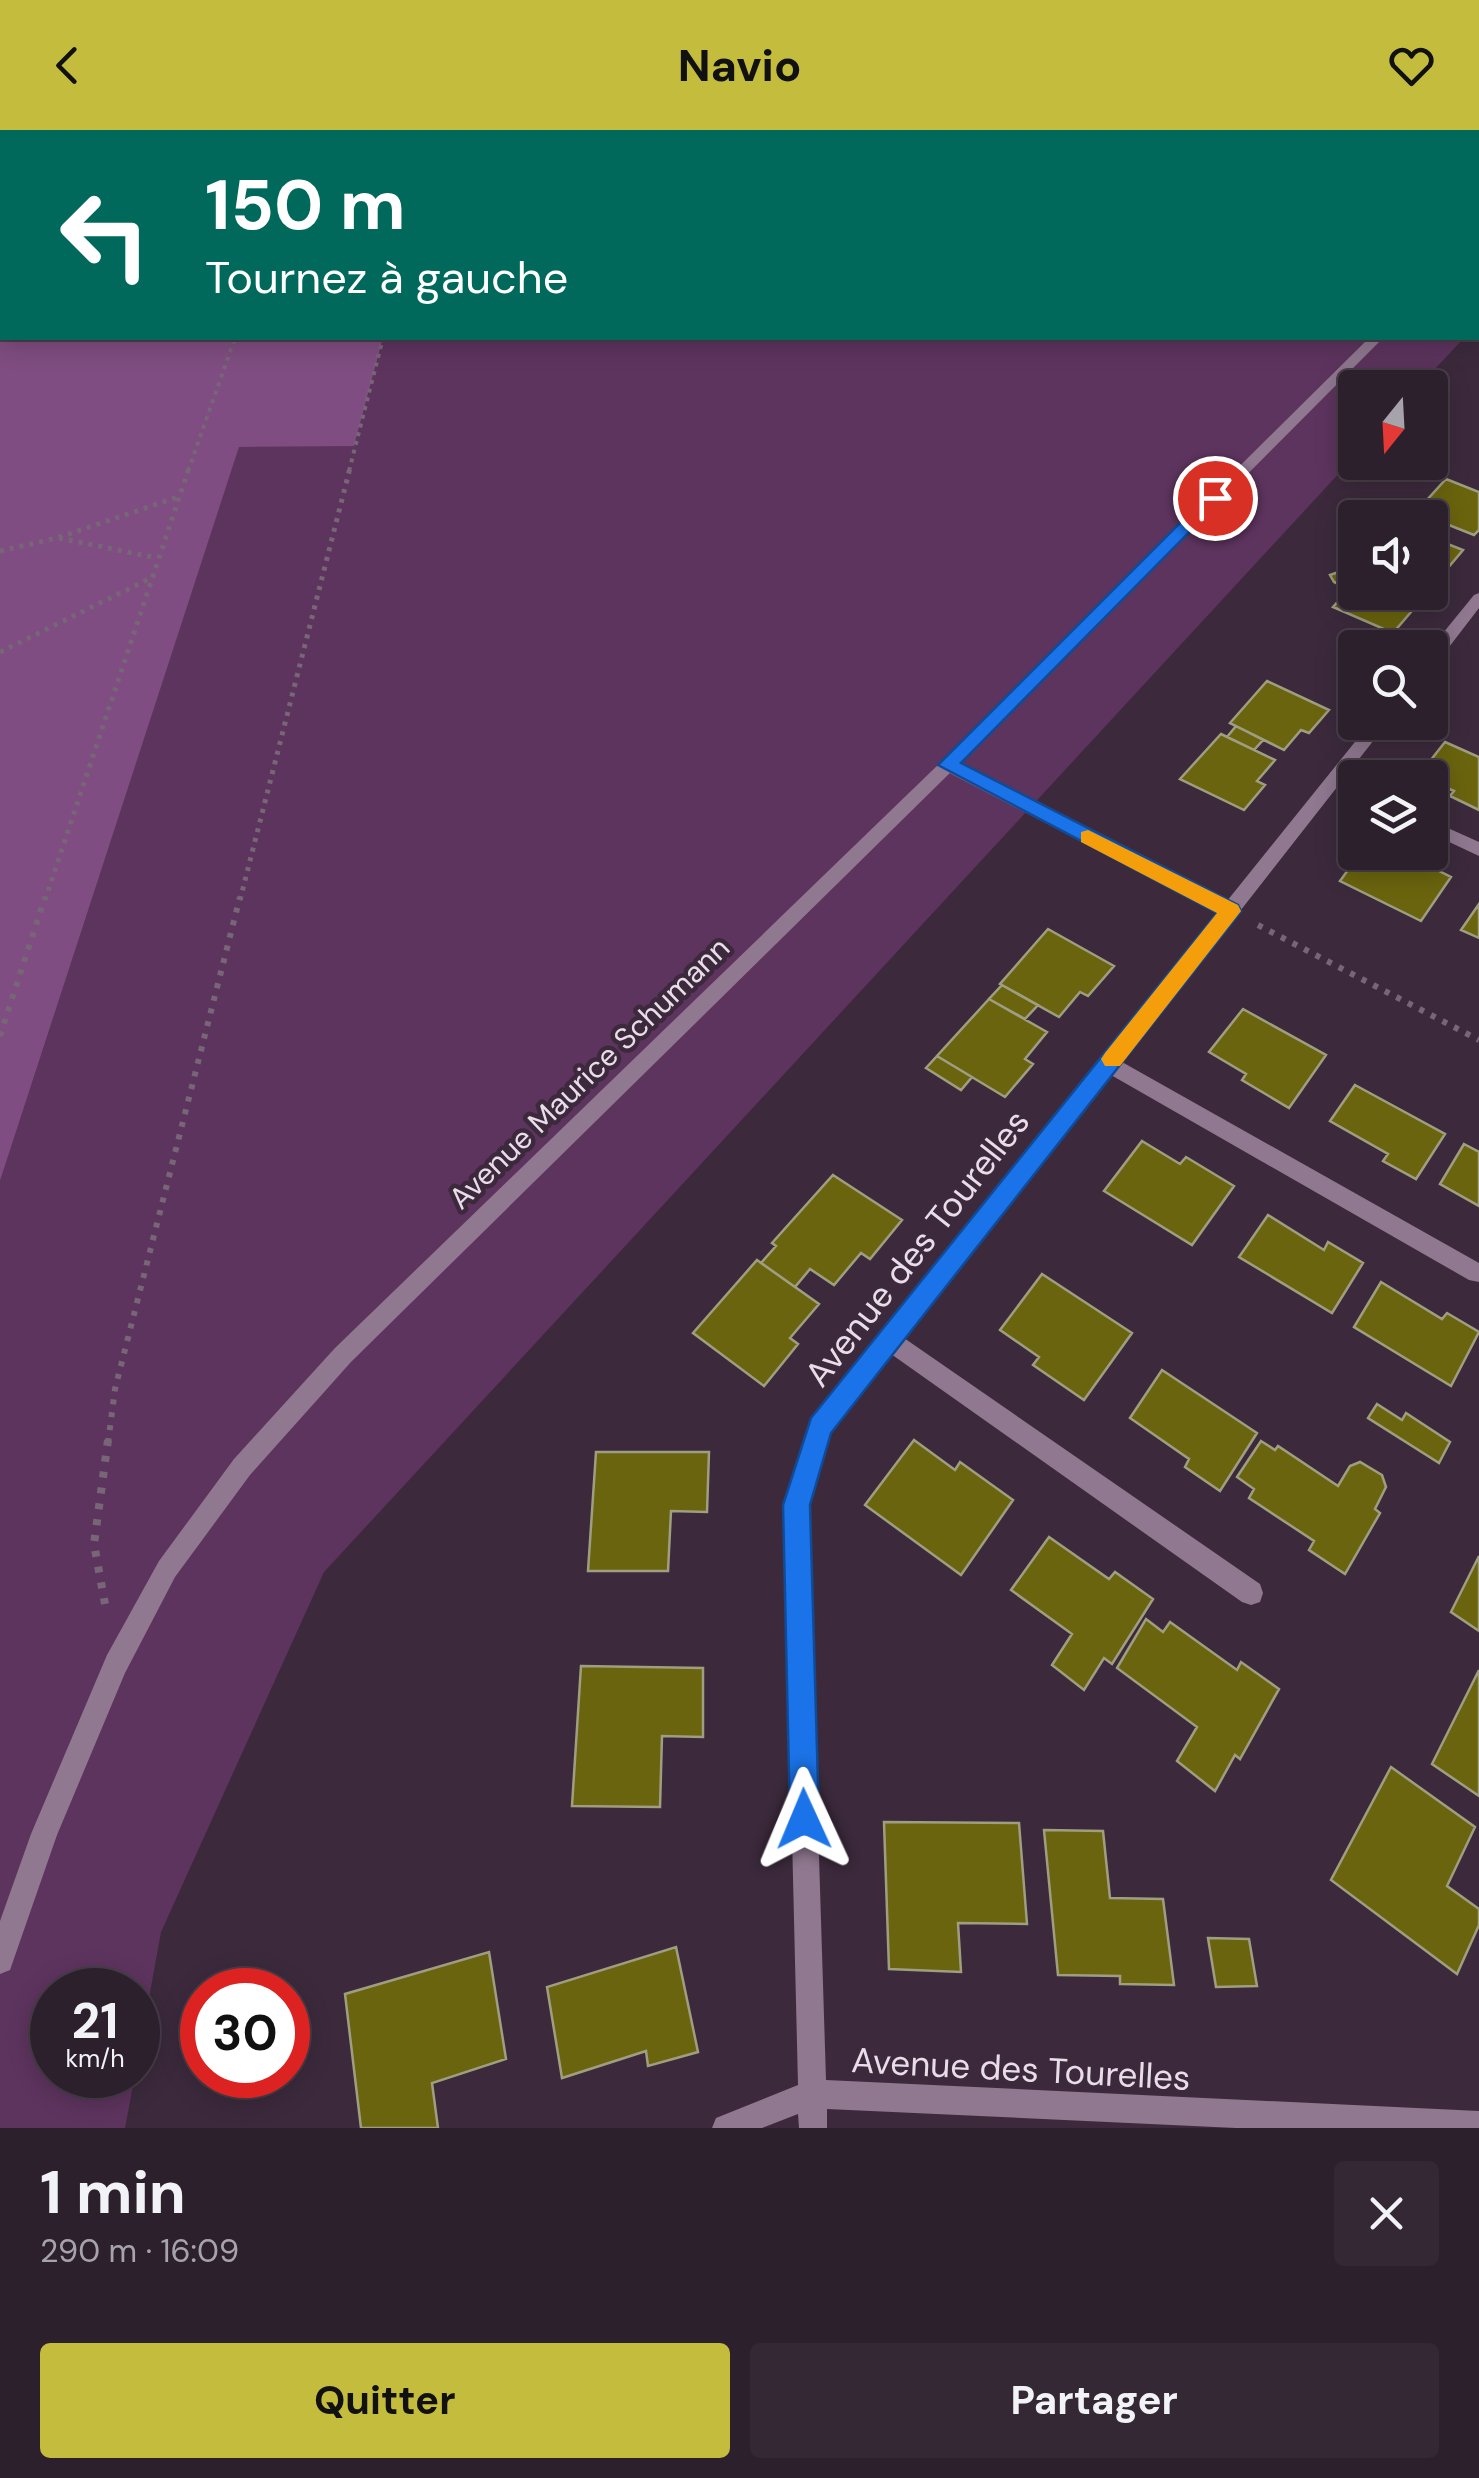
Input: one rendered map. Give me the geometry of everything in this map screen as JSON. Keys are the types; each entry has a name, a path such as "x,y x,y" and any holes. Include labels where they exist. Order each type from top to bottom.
{"street":[{"name":"Avenue Maurice Schumann","path":"0,1960 44,1834 116,1664 167,1569 220,1496 343,1356 948,765 1374,340"},
{"path":"1448,639 1476,606"},
{"path":"948,765 1230,911"},
{"name":"Avenue des Tourelles","path":"1338,793 1230,911 820,1427 796,1505 812,2094 1479,2125"},
{"path":"1448,835 1479,850"},
{"path":"1109,1064 1477,1273"},
{"path":"890,1340 1252,1593"},
{"path":"726,2128 812,2094 813,2128"}],"path":[{"path":"0,1036 150,578 234,340"},
{"path":"116,1664 94,1544 115,1389 382,340"},
{"path":"0,550 58,538 179,496"},
{"path":"58,538 157,558"},
{"path":"0,652 150,578"},
{"path":"1230,911 1479,1040"}],"shaded area":[{"path":"0,340 382,340 354,446 239,447 0,1181"},
{"path":"382,340 1462,340 1434,370 1338,370 1338,474 324,1572 161,1932 154,1968 30,1968 30,2098 131,2098 125,2128 0,2128 0,1181 239,446 354,446"}],"building":[{"path":"1445,480 1479,492 1479,530 1474,535 1448,525 1448,500 1427,500"},
{"path":"1448,544 1463,550 1448,568"},
{"path":"1340,610 1411,612 1396,630 1386,630"},
{"path":"1267,681 1329,710 1309,733 1301,730 1284,750 1230,723"},
{"path":"1236,726 1263,740 1254,750 1227,737"},
{"path":"1221,734 1275,760 1257,781 1265,785 1244,810 1180,779"},
{"path":"1445,742 1479,757 1479,810 1450,796 1454,791 1448,788 1448,760 1431,760"},
{"path":"1348,870 1437,870 1451,877 1421,921 1340,881"},
{"path":"1479,904 1479,938 1461,930"},
{"path":"1048,929 1114,966 1088,996 1080,992 1059,1017 1000,984"},
{"path":"1002,985 1038,1005 1025,1019 989,999"},
{"path":"989,999 1047,1032 1025,1059 1033,1064 1005,1097 937,1056"},
{"path":"1243,1009 1326,1055 1289,1108 1242,1080 1246,1074 1209,1052"},
{"path":"937,1056 972,1077 961,1090 926,1068"},
{"path":"1355,1085 1445,1134 1416,1179 1383,1161 1388,1154 1330,1121"},
{"path":"1142,1141 1180,1164 1186,1157 1234,1186 1192,1245 1104,1191"},
{"path":"1464,1144 1479,1152 1479,1206 1440,1184"},
{"path":"833,1175 902,1220 870,1259 861,1253 834,1285 810,1269 795,1287 761,1263 776,1246 772,1243"},
{"path":"1268,1215 1324,1250 1328,1242 1363,1263 1332,1313 1239,1257"},
{"path":"757,1260 819,1304 790,1338 798,1344 764,1386 693,1333"},
{"path":"1042,1274 1132,1333 1084,1400 1033,1365 1039,1357 1000,1330"},
{"path":"1381,1282 1442,1319 1447,1313 1479,1332 1451,1386 1354,1327"},
{"path":"1162,1370 1257,1433 1220,1491 1185,1467 1189,1459 1130,1418"},
{"path":"1377,1404 1402,1420 1406,1413 1450,1442 1439,1463 1368,1418"},
{"path":"914,1440 955,1470 960,1462 1013,1500 961,1575 865,1505"},
{"path":"1261,1441 1275,1450 1278,1446 1338,1486 1350,1466 1360,1462 1382,1475 1386,1487 1375,1509 1380,1513 1345,1574 1309,1550 1314,1541 1249,1498 1254,1489 1237,1477"},
{"path":"596,1452 709,1452 707,1512 671,1511 668,1571 588,1571"},
{"path":"1049,1537 1109,1579 1115,1572 1153,1599 1112,1664 1104,1658 1084,1690 1052,1665 1072,1634 1011,1590"},
{"path":"1479,1556 1479,1631 1451,1612"},
{"path":"1146,1619 1163,1632 1170,1622 1237,1670 1241,1662 1279,1689 1240,1759 1235,1755 1215,1791 1177,1761 1197,1727 1117,1668"},
{"path":"581,1666 703,1668 703,1737 662,1736 660,1807 572,1806"},
{"path":"1479,1670 1479,1796 1432,1764"},
{"path":"1391,1767 1475,1827 1447,1886 1479,1909 1479,1925 1457,1974 1331,1880"},
{"path":"884,1822 1019,1823 1027,1924 958,1923 961,1972 889,1969"},
{"path":"1044,1830 1103,1831 1110,1898 1163,1899 1174,1985 1120,1984 1120,1976 1058,1975"},
{"path":"1208,1938 1249,1939 1257,1986 1216,1987"},
{"path":"676,1947 698,2052 648,2066 646,2051 562,2078 547,1987"},
{"path":"489,1952 506,2059 432,2083 438,2128 361,2128 345,1994"}],"slow traffic":[{"path":"1088,837 1230,911 1112,1059"}],"route":[{"path":"804,1819 796,1505 820,1427 1230,911 948,765 1215,498"}]}
